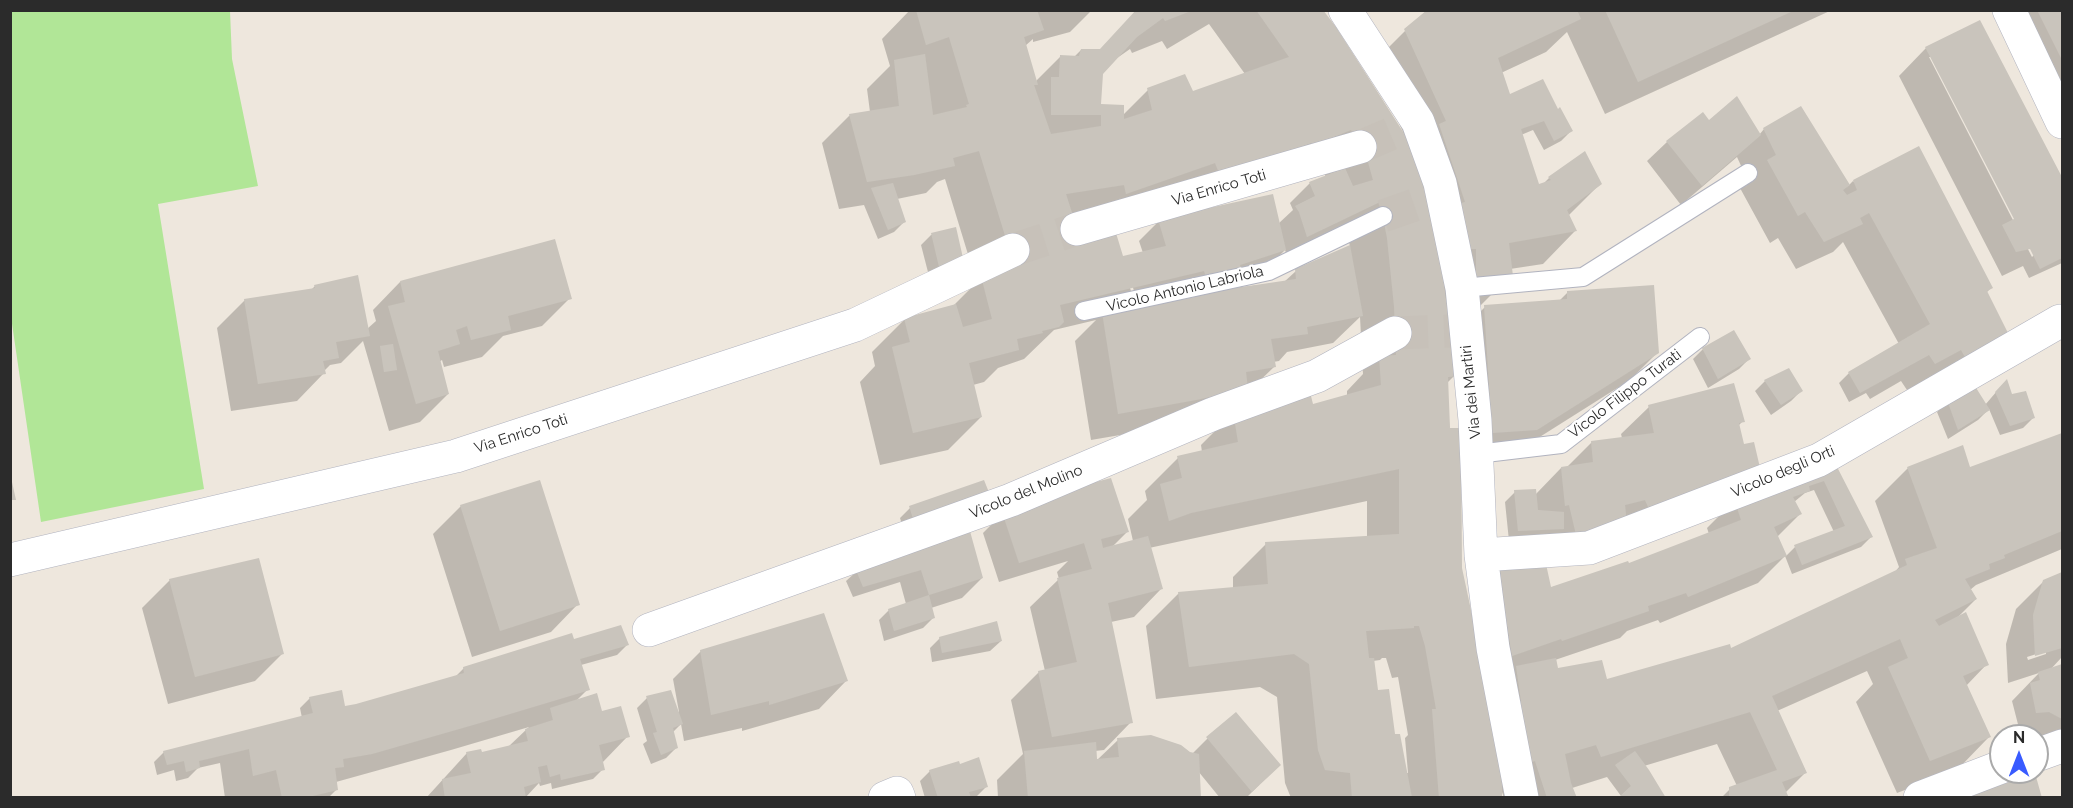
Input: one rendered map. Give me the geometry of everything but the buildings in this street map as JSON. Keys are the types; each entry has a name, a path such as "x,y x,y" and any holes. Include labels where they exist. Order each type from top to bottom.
{"street":[{"path":"2009,10 2062,122"},
{"name":"Via dei Martiri","path":"1358,14 1410,126 1440,183 1437,197 1462,288 1458,331 1475,420 1481,555 1493,648 1522,798"},
{"name":"Via Enrico Toti","path":"1077,229 1360,147"},
{"name":"Via Enrico Toti","path":"10,560 456,456 855,325 1013,250"},
{"name":"Vicolo degli Orti","path":"1481,555 1589,548 1819,460 2060,321"},
{"name":"Vicolo del Molino","path":"649,630 1011,500 1213,414 1317,376 1395,333"},
{"path":"1920,798 1989,772"},
{"path":"885,798 897,793 900,798"}],"lane":[{"path":"1462,288 1583,277 1748,173"},
{"name":"Vicolo Antonio Labriola","path":"1084,311 1269,271 1383,216"},
{"name":"Vicolo Filippo Turati","path":"1477,454 1561,444 1700,337"}],"green space":[{"path":"10,11 230,11 232,59 258,186 158,204 204,489 41,522 10,310"}],"tunnel":[{"path":"1360,147 1402,129"},
{"path":"1383,216 1432,199"},
{"path":"1013,250 1077,229"},
{"path":"1395,333 1452,331"}]}
